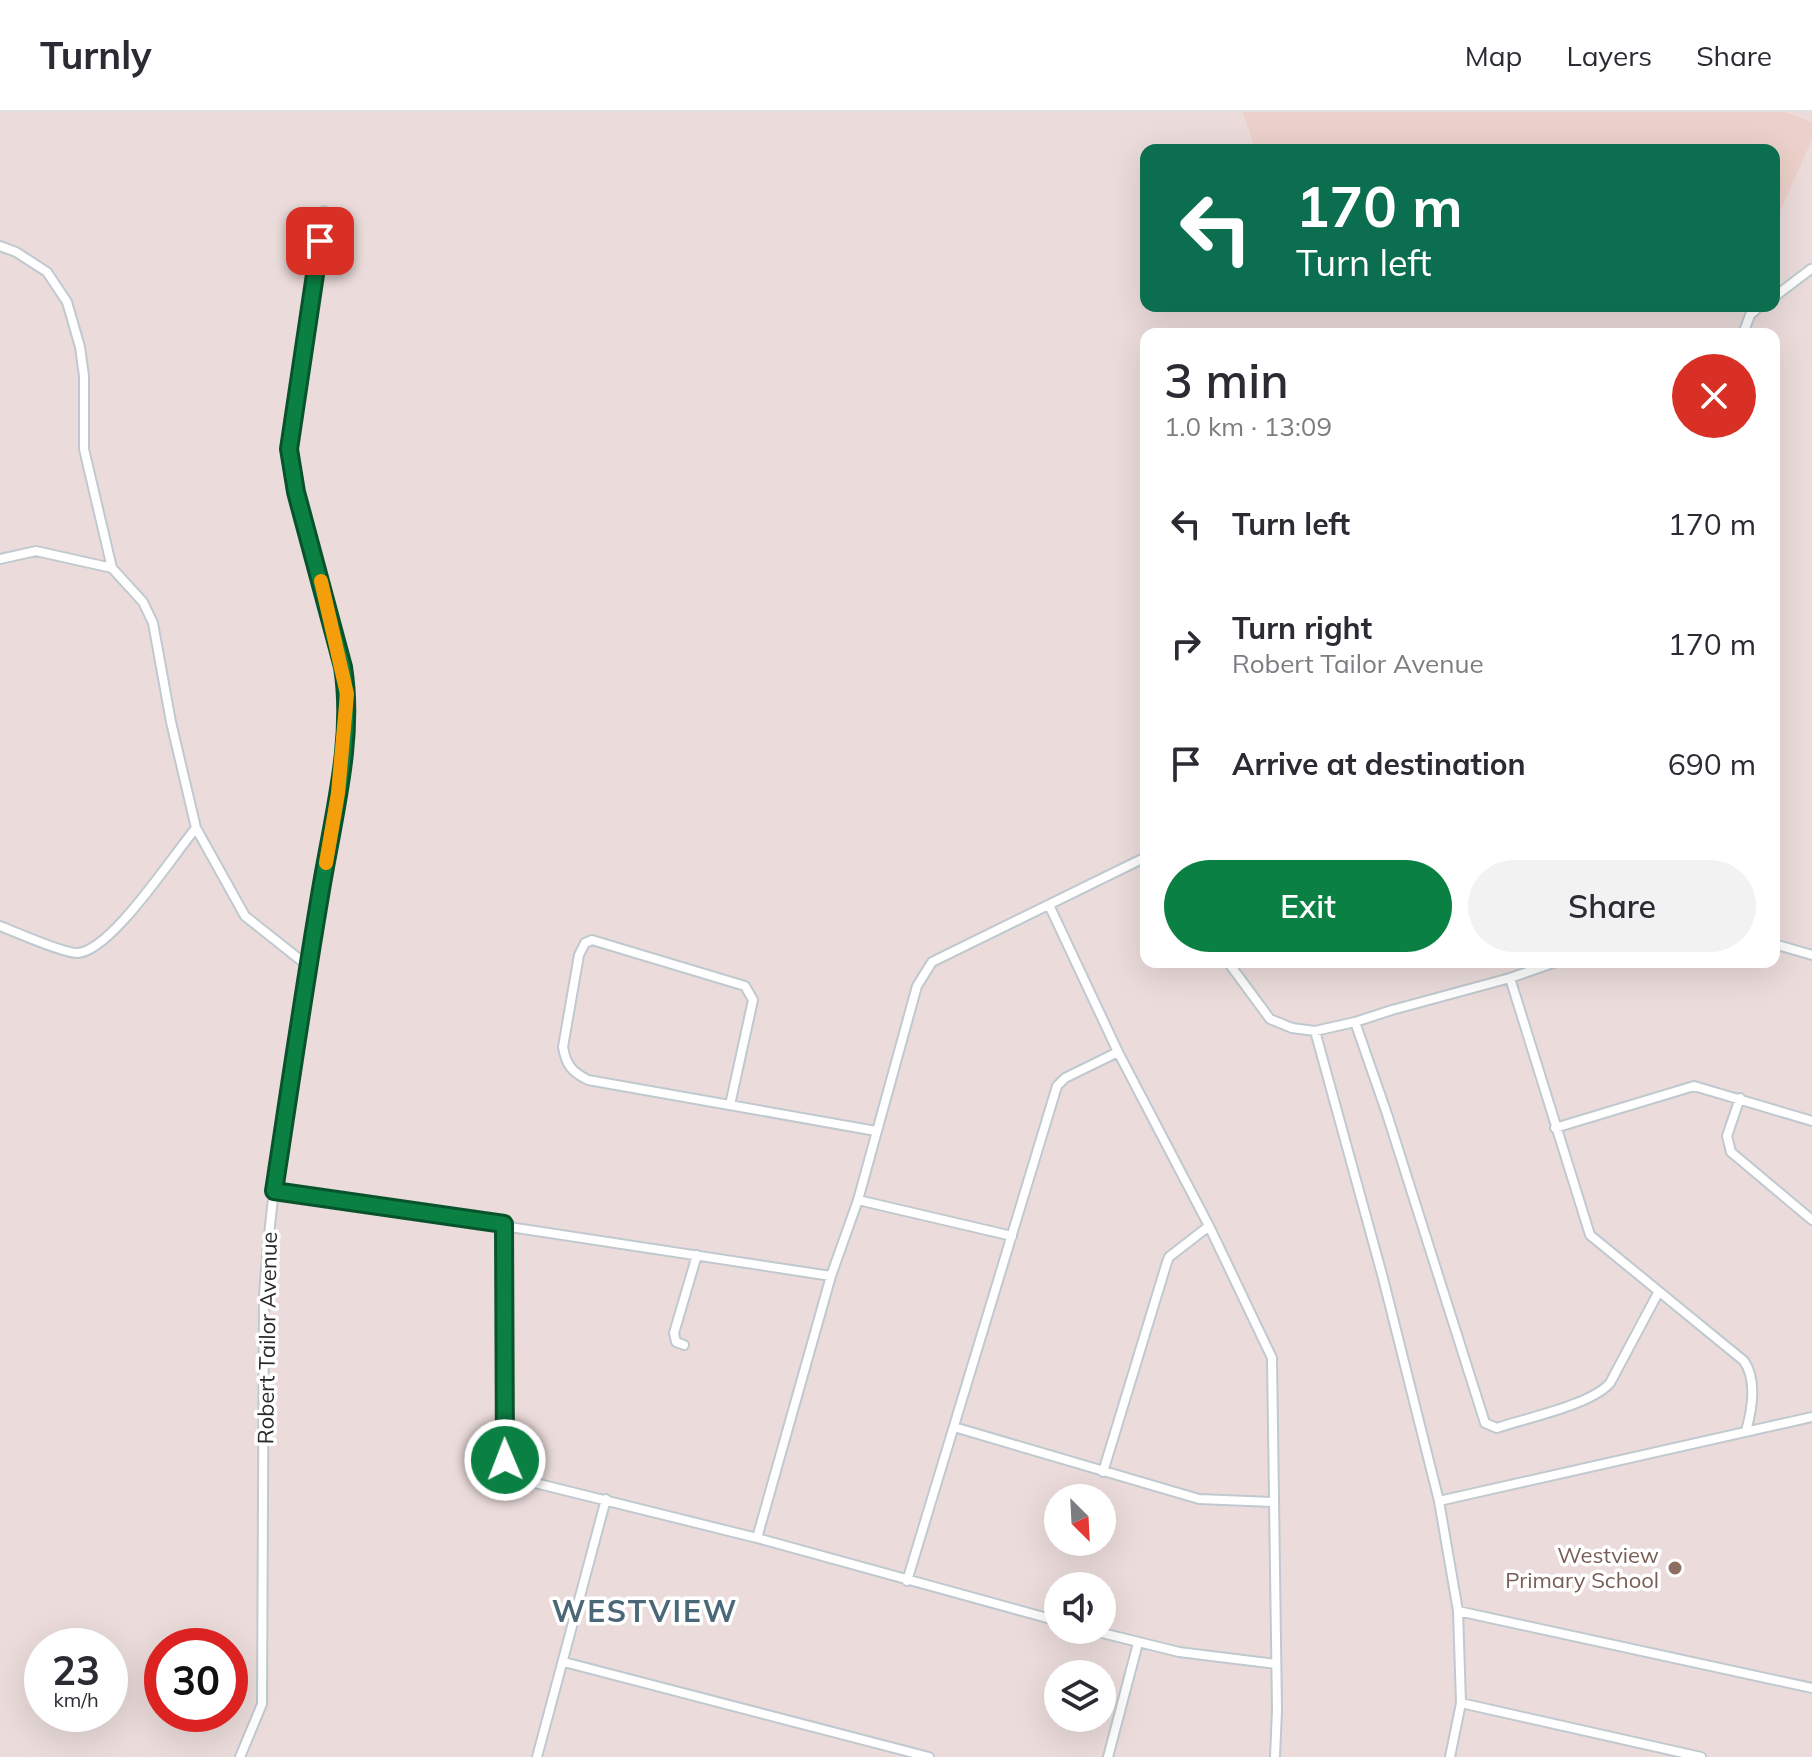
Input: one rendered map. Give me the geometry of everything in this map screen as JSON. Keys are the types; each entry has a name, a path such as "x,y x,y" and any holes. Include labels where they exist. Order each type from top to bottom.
{"street":[{"name":"Robert Tailor Avenue","path":"240,1757 262,1704 264,1295 274,1191 338,793 347,694 343,667 296,492 289,449 324,211"},
{"path":"0,246 16,252 47,272 67,302 80,347 84,376 84,449 112,568 143,602 153,623 171,722 196,828 245,916 308,966"},
{"path":"1780,292 1812,268"},
{"path":"0,559 36,551 112,568"},
{"path":"0,926 75,953 92,949 111,934 136,905 196,828"},
{"path":"757,1538 831,1276 858,1200 917,986 932,962 1140,860"},
{"path":"1049,905 1118,1052 1209,1226 1272,1358 1275,1757"},
{"path":"730,1105 753,1000 745,986 592,940 585,943 579,955 563,1047 565,1059 573,1072 588,1080 876,1131"},
{"path":"1780,946 1812,955"},
{"path":"1232,968 1270,1019 1280,1025 1315,1031 1539,968"},
{"path":"1510,978 1590,1235 1744,1361 1749,1369 1751,1413 1746,1431"},
{"path":"1355,1022 1485,1423 1497,1428 1602,1392 1610,1383 1658,1293"},
{"path":"1315,1031 1383,1278 1439,1501 1458,1611 1461,1703 1450,1757"},
{"path":"907,1581 1057,1086 1065,1078 1118,1052"},
{"path":"1555,1128 1687,1087 1704,1088 1812,1121"},
{"path":"1740,1098 1727,1136 1731,1152 1812,1220"},
{"path":"274,1191 831,1276"},
{"path":"858,1200 1012,1236"},
{"path":"504,1224 505,1460 510,1472 523,1480 757,1538 1044,1617"},
{"path":"1103,1472 1169,1257 1209,1226"},
{"path":"684,1345 676,1342 674,1333 697,1255"},
{"path":"1439,1501 1812,1417"},
{"path":"954,1427 1209,1501 1274,1502"},
{"path":"537,1757 606,1499"},
{"path":"1458,1611 1812,1688"},
{"path":"1116,1637 1179,1652 1276,1664"},
{"path":"1108,1757 1138,1643"},
{"path":"564,1662 929,1757"},
{"path":"1461,1703 1701,1757"}],"shaded area":[{"path":"1243,112 1785,112 1812,122 1812,139 1780,211 1780,144 1253,144"}],"slow traffic":[{"path":"321,581 347,694 338,793 326,863"}],"place":[{"name":"Westview Primary School","path":"1675,1568"}],"district":[{"name":"WESTVIEW","path":"645,1612"}],"route":[{"path":"320,241 289,449 296,492 343,667 347,694 346,721 338,793 274,1191 504,1224 505,1460"}]}
